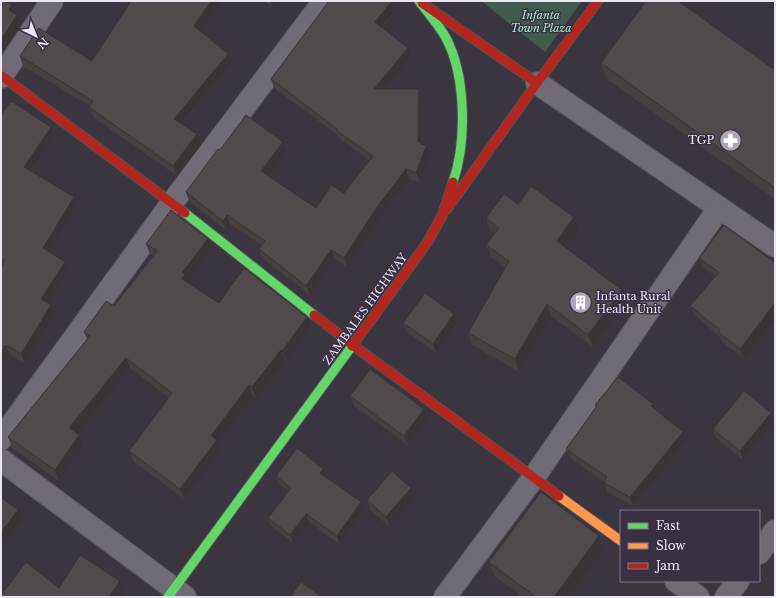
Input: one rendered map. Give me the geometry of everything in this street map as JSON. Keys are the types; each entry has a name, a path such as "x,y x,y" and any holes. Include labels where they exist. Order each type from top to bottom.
{"street":[{"path":"52,1 2,76 172,203 354,346 620,540"},
{"path":"1,439 172,203 324,1"},
{"path":"442,216 537,83 598,1"},
{"path":"420,2 775,246"},
{"name":"ZAMBALES HIGHWAY","path":"176,594 423,249 442,216 457,171 462,135 462,101 458,70 446,38 420,2"},
{"path":"444,597 534,477 719,208"},
{"path":"1,460 176,594"},
{"path":"760,551 775,531"},
{"path":"677,582 698,597"},
{"path":"726,597 737,582"}],"green space":[{"name":"Infanta Town Plaza","path":"481,1 582,1 545,52"}],"building":[{"path":"1,1 8,1 7,2 12,5 9,10 17,15 1,40"},
{"path":"131,1 211,1 194,26 228,54 174,119 197,134 173,166 89,107 93,101 20,56 39,28 92,61"},
{"path":"329,1 392,1 375,22 408,48 374,89 419,89 418,142 426,146 416,173 406,169 375,210 344,258 331,250 306,286 259,249 265,241 227,215 223,221 186,192 246,115 283,142 261,171 316,208 331,185 344,193 373,156 336,130 337,129 271,79"},
{"path":"646,1 678,1 775,70 775,188 601,63"},
{"path":"11,101 51,127 24,167 74,197 43,248 65,262 41,299 51,305 21,354 6,345 1,352 1,268 4,260 1,258 1,115"},
{"path":"531,186 574,217 557,241 622,290 588,335 547,304 515,359 468,333 509,261 486,245 499,228 486,218 504,194 518,204"},
{"path":"171,210 208,239 182,273 185,274 182,279 219,303 244,268 307,317 282,351 281,350 252,387 249,385 211,436 217,440 180,489 129,451 172,393 126,358 69,428 79,435 55,470 8,437 90,336 84,332 106,301 114,306 157,251 146,244"},
{"path":"724,225 775,263 775,303 740,349 718,332 720,330 690,306 719,272 699,258"},
{"path":"425,293 454,314 433,344 403,323"},
{"path":"370,369 424,409 404,436 350,396"},
{"path":"618,377 653,404 651,406 683,432 630,497 604,483 607,477 566,449 597,406 595,405"},
{"path":"744,391 771,413 740,451 713,429"},
{"path":"297,448 323,469 320,473 361,502 337,536 306,514 290,535 268,518 291,488 276,476"},
{"path":"392,471 411,488 386,517 367,500"},
{"path":"541,492 599,536 554,597 536,597 489,562"},
{"path":"1,497 18,510 1,532"},
{"path":"80,555 120,581 109,597 1,597 26,562 59,588"},
{"path":"301,582 322,597 290,597"}],"traffic: fast":[{"path":"419,1 446,38 453,53 458,71 461,89 462,128 461,148 458,166 453,182"},
{"path":"185,213 314,315"},
{"path":"168,597 352,346"}],"traffic: slow":[{"path":"559,496 620,540"}],"traffic: jam":[{"path":"422,3 537,83 598,1"},
{"path":"2,76 185,213"},
{"path":"447,209 537,83"},
{"path":"352,346 427,243 442,216 453,182"},
{"path":"314,315 559,496"}],"place":[{"name":"TGP","path":"730,140"},
{"name":"Infanta Rural Health Unit","path":"580,302"}]}
